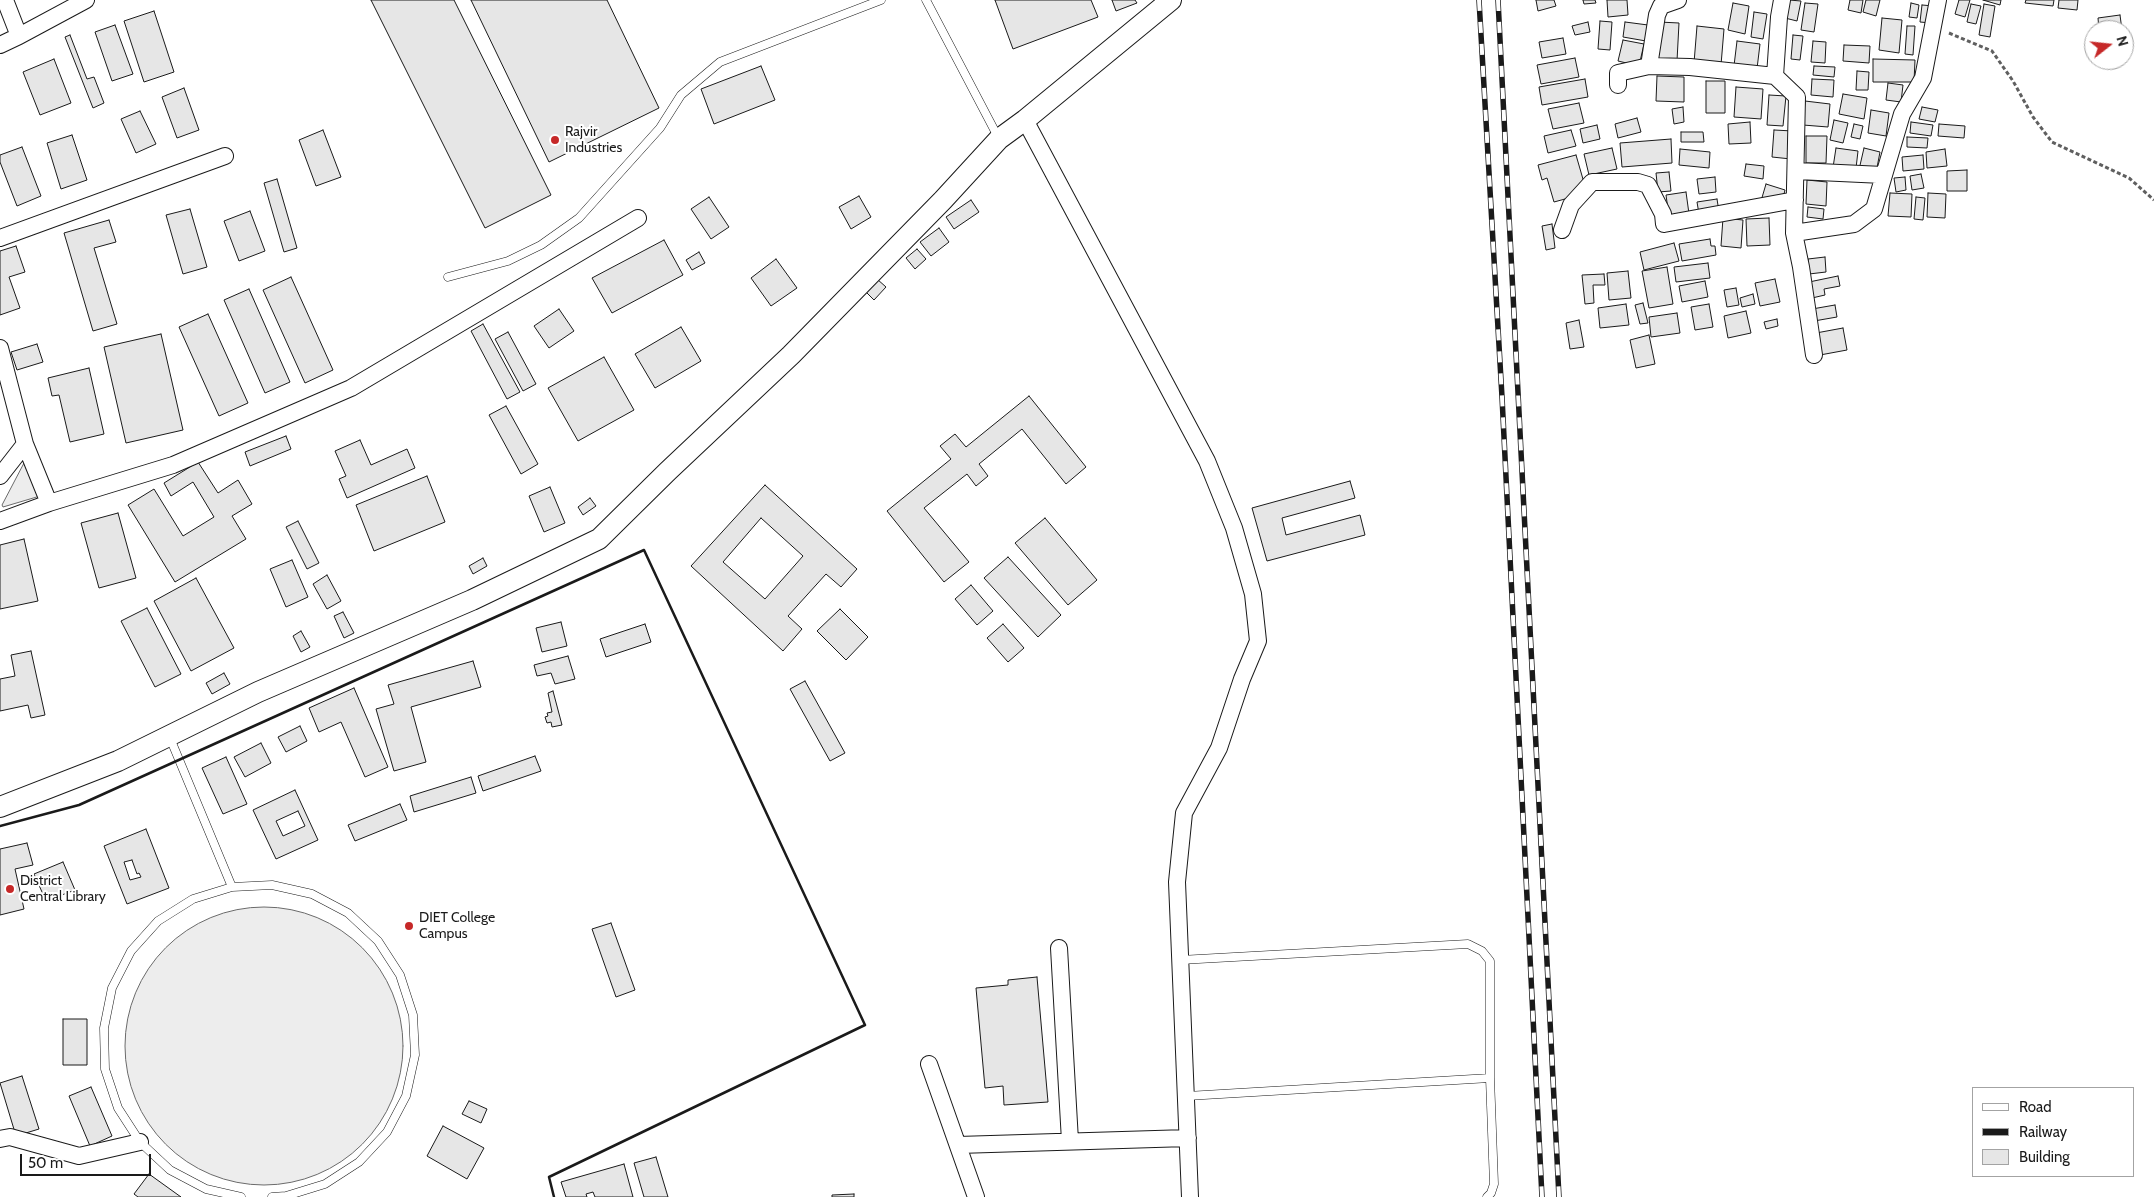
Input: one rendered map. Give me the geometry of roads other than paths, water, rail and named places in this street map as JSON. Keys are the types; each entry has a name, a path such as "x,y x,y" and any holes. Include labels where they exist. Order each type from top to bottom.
{"street":[{"path":"5,0 19,36"},
{"path":"0,45 86,0"},
{"path":"1,801 118,761 258,692 472,600 599,539 791,355 943,200 999,139 1025,120 1171,0"},
{"path":"1649,66 1657,15 1661,6 1678,0"},
{"path":"1775,76 1782,0"},
{"path":"1794,234 1854,224 1874,209 1902,114 1922,78 1938,0"},
{"path":"1618,85 1618,73 1649,66 1690,67 1775,76 1797,97 1794,234 1801,267 1814,355"},
{"path":"1025,120 1207,461 1234,528 1253,594 1258,641 1242,680 1220,748 1184,813 1176,882 1190,1197"},
{"path":"0,238 225,156"},
{"path":"1796,171 1883,175"},
{"path":"1562,230 1571,205 1592,182 1638,182 1648,185 1663,214 1664,224 1795,200"},
{"path":"0,521 49,503 174,465 352,388 638,218"},
{"path":"0,348 25,444 49,503"},
{"path":"0,476 25,444"},
{"path":"1059,948 1070,1142"},
{"path":"929,1064 976,1197"},
{"path":"0,1139 10,1137 79,1156 140,1142"},
{"path":"958,1145 1188,1138"}],"lane":[{"path":"448,278 508,261 541,245 579,218 660,128 681,95 720,62 881,0"},
{"path":"926,0 999,139"},
{"path":"169,736 232,887"},
{"path":"241,1197 206,1189 170,1170 140,1142 118,1108 105,1069 104,1028 112,988 131,952 158,921 193,899 232,887 272,885 312,894 348,913 378,941 400,976 413,1015 415,1056 406,1096 387,1132 360,1162 325,1184 286,1196 272,1197"},
{"path":"1180,960 1468,944 1482,951 1490,960 1490,1078 1494,1184 1487,1197"},
{"path":"1186,1096 1490,1078"}],"railway":[{"path":"1479,0 1502,397 1542,1197"},
{"path":"1498,0 1559,1197"}],"place":[{"name":"Rajvir Industries","path":"555,140"},
{"name":"District Central Library","path":"10,889"},
{"name":"DIET College Campus","path":"409,926"}]}
